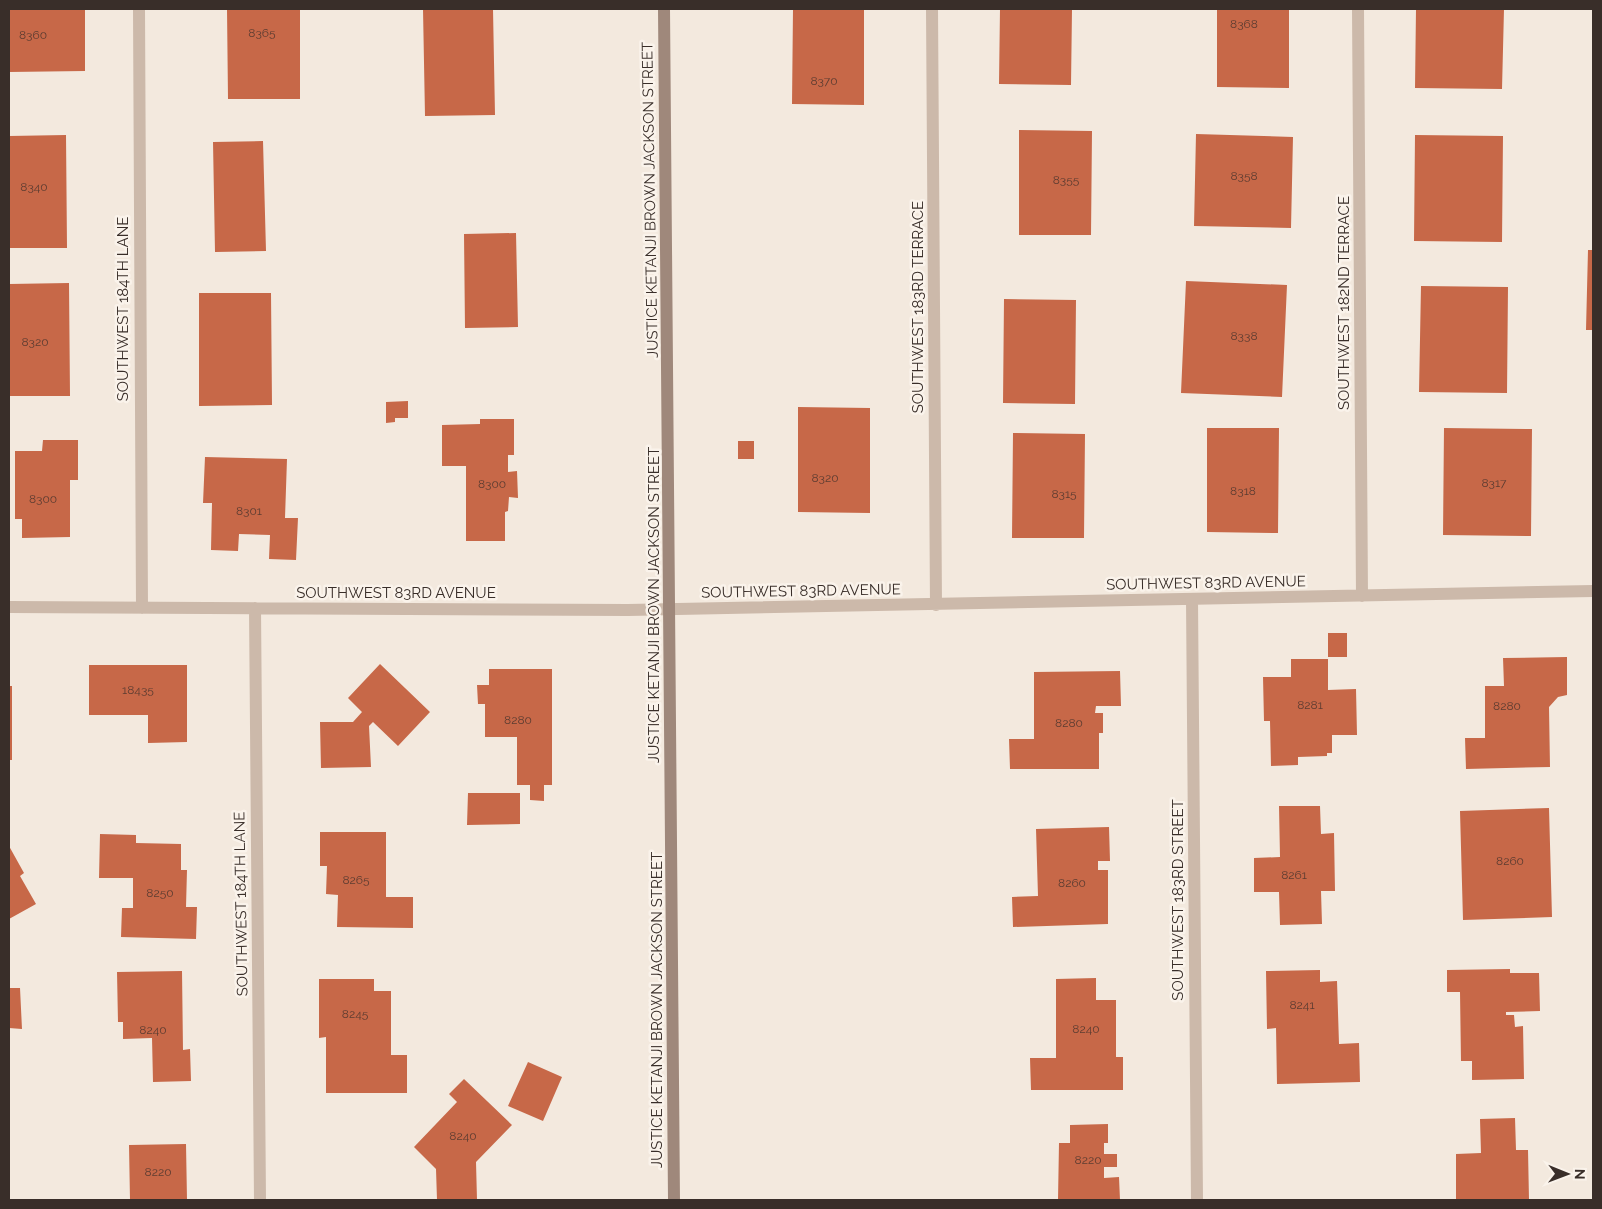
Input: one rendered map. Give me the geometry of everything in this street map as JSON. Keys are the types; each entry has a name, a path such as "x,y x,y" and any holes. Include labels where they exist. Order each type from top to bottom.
{"main road":[{"name":"JUSTICE KETANJI BROWN JACKSON STREET","path":"664,9 671,609 674,1200"}],"street":[{"name":"SOUTHWEST 184TH LANE","path":"139,9 142,608"},
{"name":"SOUTHWEST 183RD TERRACE","path":"932,9 936,605"},
{"name":"SOUTHWEST 182ND TERRACE","path":"1358,9 1362,596"},
{"name":"SOUTHWEST 83RD AVENUE","path":"9,607 671,609 1593,591"},
{"name":"SOUTHWEST 183RD STREET","path":"1192,600 1197,1200"},
{"name":"SOUTHWEST 184TH LANE","path":"255,608 260,1200"}],"building":[{"path":"9,9 85,9 85,71 9,72"},
{"path":"227,9 300,9 300,99 228,99"},
{"path":"423,9 493,9 495,115 425,116"},
{"path":"793,9 864,9 864,105 792,104"},
{"path":"1000,9 1072,9 1071,85 999,84"},
{"path":"1217,9 1289,9 1289,88 1217,87"},
{"path":"1416,9 1504,9 1502,89 1415,88"},
{"path":"1019,130 1092,131 1091,235 1019,235"},
{"path":"1196,134 1293,137 1291,228 1194,226"},
{"path":"66,135 67,248 9,248 9,136"},
{"path":"1415,135 1503,136 1502,242 1414,241"},
{"path":"263,141 266,251 215,252 213,142"},
{"path":"516,233 518,327 465,328 464,234"},
{"path":"1588,250 1593,250 1593,330 1586,330"},
{"path":"1186,281 1287,285 1282,397 1181,393"},
{"path":"69,283 70,396 9,396 9,284"},
{"path":"1421,286 1508,287 1507,393 1419,392"},
{"path":"199,293 271,293 272,405 199,406"},
{"path":"1004,299 1076,300 1075,404 1003,403"},
{"path":"408,401 408,418 395,418 395,422 386,423 386,402"},
{"path":"798,407 870,408 870,513 798,512"},
{"path":"480,419 514,419 514,455 508,455 508,472 517,471 518,498 509,497 508,511 505,512 505,541 466,541 466,466 442,466 442,425 480,424"},
{"path":"1207,428 1279,428 1278,533 1207,532"},
{"path":"1444,428 1532,429 1531,536 1443,535"},
{"path":"1013,433 1085,434 1084,538 1012,538"},
{"path":"43,440 78,440 78,480 70,480 70,537 22,538 22,519 15,519 15,451 42,451"},
{"path":"738,441 754,441 754,459 738,459"},
{"path":"205,457 287,459 285,518 298,518 296,560 269,559 270,535 239,534 238,551 211,550 212,503 203,503"},
{"path":"1328,633 1347,633 1347,657 1328,657"},
{"path":"1567,657 1567,695 1558,697 1549,707 1550,767 1466,769 1465,738 1485,738 1485,686 1504,686 1503,658"},
{"path":"1291,659 1328,659 1328,690 1356,689 1357,735 1332,735 1332,753 1327,753 1327,756 1298,757 1298,765 1271,766 1270,721 1264,721 1263,677 1291,677"},
{"path":"380,664 430,712 398,746 373,722 369,726 371,767 321,768 320,722 353,722 362,712 348,698"},
{"path":"89,665 187,665 187,742 148,743 148,715 89,715"},
{"path":"489,669 552,669 552,785 544,785 544,801 530,800 530,785 517,785 517,737 485,737 485,704 478,704 477,685 489,685"},
{"path":"1120,671 1121,706 1096,706 1095,713 1103,713 1103,733 1099,733 1099,769 1010,769 1009,739 1034,739 1034,672"},
{"path":"9,686 12,686 12,760 9,760"},
{"path":"468,793 520,793 520,824 467,825"},
{"path":"1279,806 1320,806 1321,834 1334,833 1335,891 1321,891 1322,924 1280,925 1279,892 1254,892 1254,858 1280,857"},
{"path":"1549,808 1552,917 1463,920 1460,811"},
{"path":"1109,827 1110,861 1098,861 1098,870 1108,870 1108,924 1013,927 1012,897 1038,896 1036,829"},
{"path":"320,832 386,832 386,897 413,897 413,928 337,927 338,895 326,894 327,866 320,866"},
{"path":"100,834 136,835 136,843 181,844 181,870 187,870 186,907 197,907 196,939 121,937 122,908 133,908 133,878 99,878"},
{"path":"9,846 24,873 20,876 36,904 9,919"},
{"path":"1510,969 1510,973 1539,973 1540,1011 1506,1012 1506,1015 1514,1015 1515,1027 1523,1026 1524,1079 1472,1080 1472,1061 1461,1061 1460,992 1447,992 1447,970"},
{"path":"1320,970 1320,982 1337,981 1339,1044 1359,1043 1360,1082 1277,1084 1276,1028 1267,1029 1266,971"},
{"path":"182,971 183,1050 190,1049 191,1081 153,1082 152,1038 123,1039 123,1022 118,1022 117,972"},
{"path":"1096,978 1096,1000 1116,1000 1116,1057 1123,1057 1123,1090 1031,1090 1030,1058 1056,1058 1056,979"},
{"path":"319,979 374,979 374,991 391,991 391,1055 407,1055 407,1093 326,1093 326,1037 319,1038"},
{"path":"9,988 20,988 22,1029 9,1028"},
{"path":"528,1062 562,1077 543,1121 508,1106"},
{"path":"464,1079 512,1125 476,1162 477,1200 437,1200 436,1169 414,1147 457,1102 449,1094"},
{"path":"1515,1118 1516,1150 1528,1150 1529,1200 1456,1200 1456,1154 1481,1153 1480,1119"},
{"path":"1108,1124 1108,1143 1104,1143 1104,1154 1117,1154 1117,1167 1104,1167 1104,1178 1119,1177 1120,1200 1058,1200 1059,1143 1070,1143 1070,1125"},
{"path":"186,1144 187,1200 130,1200 129,1145"}]}
